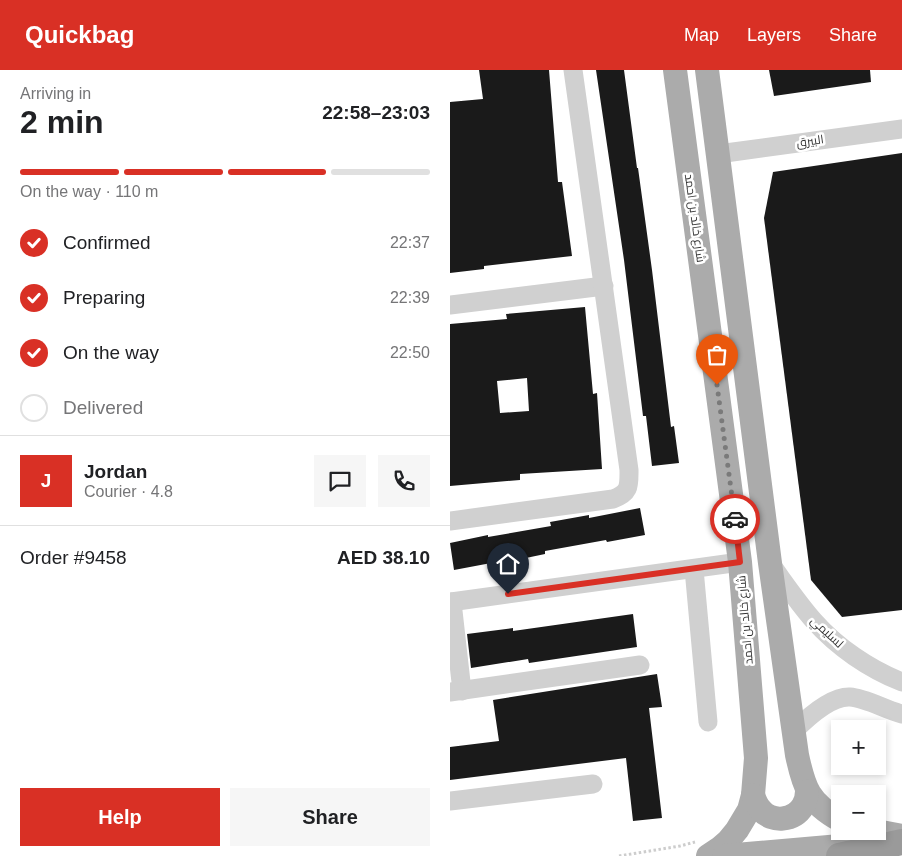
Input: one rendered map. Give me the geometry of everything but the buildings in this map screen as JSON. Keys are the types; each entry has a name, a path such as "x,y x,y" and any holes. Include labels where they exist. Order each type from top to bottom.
{"highway":[{"path":"839,856 902,841"}],"main road":[{"name":"شارع خالد بن احمد","path":"675,70 740,562 756,758 753,796 749,810 737,830 720,848 708,856"},
{"path":"706,70 797,755 807,790 817,803 831,814"},
{"path":"753,796 765,814 772,818 780,819 800,811 804,805 807,790"},
{"path":"886,833 902,836"},
{"path":"724,856 902,841"}],"street":[{"path":"450,521 613,498 625,493 629,487 630,470 573,70"},
{"name":"البيرق","path":"718,154 902,129"},
{"path":"450,305 604,286"},
{"path":"640,665 456,691 451,602 740,562"},
{"name":"لسليمي","path":"770,563 795,598 833,640 860,660 891,678 902,682"},
{"path":"694,569 708,722"},
{"path":"794,730 814,712 834,701 848,697 860,699 902,714"},
{"path":"450,801 593,784"}],"way so far":[{"path":"717,385 735,519"}],"route":[{"path":"508,594 740,562 735,519"}]}
